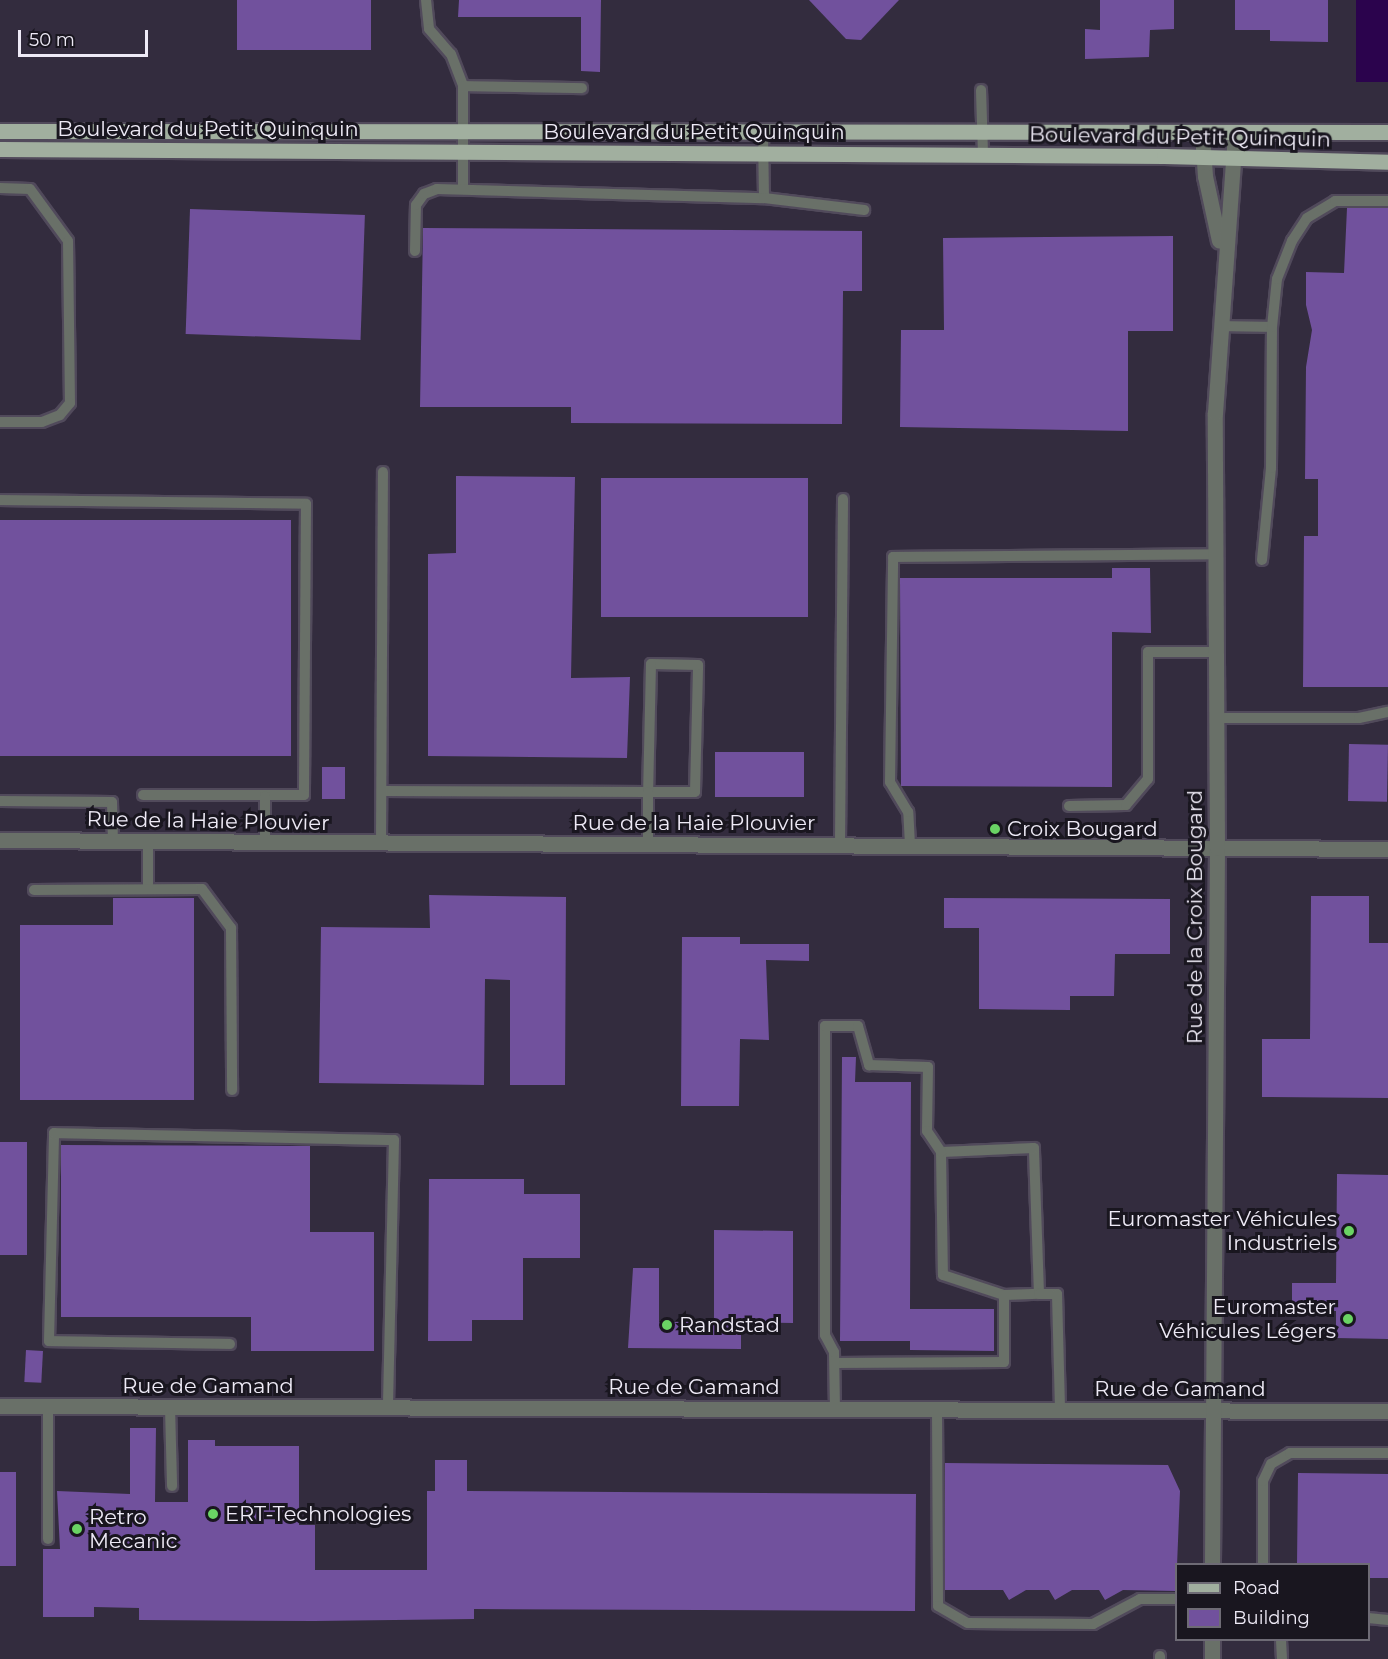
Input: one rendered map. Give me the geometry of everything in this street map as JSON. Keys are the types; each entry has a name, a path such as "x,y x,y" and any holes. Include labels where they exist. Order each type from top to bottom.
{"main road":[{"name":"Boulevard du Petit Quinquin","path":"0,131 982,135 1388,132"},
{"name":"Boulevard du Petit Quinquin","path":"0,149 1235,157 1388,162"}],"street":[{"path":"1202,134 1203,157 1224,271"},
{"path":"1224,271 1235,157 1235,134"},
{"name":"Rue de la Croix Bougard","path":"1212,1563 1211,1410 1217,848 1215,390 1222,326 1224,271"},
{"name":"Rue de la Haie Plouvier","path":"0,840 1388,849"},
{"name":"Rue de Gamand","path":"0,1406 1388,1411"},
{"path":"1212,1641 1212,1659"}],"lane":[{"path":"426,0 429,29 454,60 463,86 463,188"},
{"path":"463,86 582,88"},
{"path":"981,90 982,155"},
{"path":"763,134 764,198"},
{"path":"0,188 30,189 68,242 70,403 60,416 42,422 0,422"},
{"path":"415,251 416,205 424,194 436,189 764,198 864,210"},
{"path":"1262,560 1271,468 1272,327 1277,279 1292,241 1307,218 1335,201 1388,201"},
{"path":"1222,326 1272,327"},
{"path":"381,843 383,472"},
{"path":"840,844 843,499"},
{"path":"0,500 306,504 304,795 143,795"},
{"path":"910,845 908,812 890,782 893,557 1215,554"},
{"path":"1070,806 1126,805 1148,779 1148,652 1216,652"},
{"path":"382,791 648,792 695,792 698,665 651,664 648,792 648,845"},
{"path":"1216,718 1359,718 1388,712"},
{"path":"265,796 265,843"},
{"path":"0,801 112,802 113,842"},
{"path":"147,887 148,842"},
{"path":"34,890 147,887 202,889 231,928 232,1090"},
{"path":"835,1409 834,1352 825,1335 825,1026 858,1026 869,1065 928,1067 927,1131 941,1152 943,1275 1004,1295 1057,1294 1060,1410"},
{"path":"230,1344 49,1341 54,1133 394,1140 388,1407"},
{"path":"941,1152 1034,1148 1040,1294"},
{"path":"834,1364 1004,1362 1004,1295"},
{"path":"48,1406 48,1539"},
{"path":"170,1407 172,1486"},
{"path":"937,1409 938,1606 968,1623 1093,1624 1140,1599 1175,1599"},
{"path":"1263,1563 1263,1481 1270,1464 1290,1453 1388,1453"},
{"path":"1370,1618 1388,1620"},
{"path":"1281,1641 1282,1659"}],"shaded area":[{"path":"1356,0 1388,0 1388,82 1356,82"}],"building":[{"path":"237,0 371,0 371,50 237,50"},
{"path":"459,0 601,0 600,72 581,71 581,17 458,17"},
{"path":"809,0 899,0 861,40 846,39"},
{"path":"1100,0 1174,0 1174,29 1150,30 1149,57 1085,59 1085,29 1100,30"},
{"path":"1235,0 1328,0 1328,42 1270,41 1270,30 1235,30"},
{"path":"1347,208 1388,208 1388,687 1303,687 1304,536 1318,536 1318,479 1305,479 1306,367 1312,330 1306,305 1306,272 1344,273"},
{"path":"190,209 365,215 361,340 186,334"},
{"path":"423,228 862,231 862,291 843,291 842,424 571,423 571,407 420,407"},
{"path":"1173,236 1173,331 1128,331 1128,431 900,427 901,330 944,330 943,238"},
{"path":"456,476 575,477 571,678 630,677 627,758 428,756 428,554 456,553"},
{"path":"601,478 808,478 808,617 601,617"},
{"path":"0,520 291,520 291,756 0,756"},
{"path":"1112,568 1150,568 1151,633 1112,632 1112,787 901,786 900,578 1112,578"},
{"path":"1349,744 1388,745 1387,802 1348,801"},
{"path":"715,752 804,752 804,797 715,797"},
{"path":"322,767 345,767 345,799 322,799"},
{"path":"429,895 566,897 565,1085 510,1085 510,980 485,979 484,1085 319,1083 321,927 430,928"},
{"path":"1311,896 1369,896 1369,943 1388,943 1388,1098 1262,1097 1262,1039 1310,1039"},
{"path":"113,898 194,898 194,1100 20,1100 20,925 113,925"},
{"path":"944,898 1170,899 1170,954 1115,954 1114,996 1070,996 1070,1010 979,1009 979,928 944,928"},
{"path":"682,937 740,937 740,944 809,944 809,961 766,960 769,1040 740,1039 739,1106 681,1106"},
{"path":"842,1057 856,1057 855,1082 911,1082 910,1309 994,1309 994,1351 910,1350 910,1341 840,1341"},
{"path":"0,1142 27,1142 27,1255 0,1255"},
{"path":"61,1145 310,1146 310,1232 374,1232 374,1351 251,1351 251,1317 61,1317"},
{"path":"1337,1174 1388,1175 1388,1339 1336,1338 1336,1311 1292,1311 1292,1283 1336,1283"},
{"path":"429,1179 524,1179 524,1194 580,1194 580,1258 523,1258 523,1320 472,1320 472,1341 428,1341"},
{"path":"714,1230 793,1231 793,1323 741,1322 741,1349 628,1348 633,1268 659,1268 659,1322 714,1322"},
{"path":"26,1350 43,1351 41,1383 24,1382"},
{"path":"130,1428 156,1428 155,1502 188,1502 188,1440 215,1440 215,1446 299,1446 299,1525 315,1525 315,1570 427,1570 427,1491 435,1491 435,1460 467,1460 467,1491 916,1494 915,1611 474,1609 474,1619 314,1621 139,1620 139,1608 94,1607 94,1617 43,1617 43,1549 60,1549 57,1491 130,1494"},
{"path":"945,1463 1168,1465 1180,1491 1175,1591 1123,1590 1105,1600 1099,1590 1072,1590 1055,1600 1049,1590 1026,1590 1009,1600 1003,1590 945,1590"},
{"path":"0,1472 16,1472 16,1566 0,1566"},
{"path":"1298,1473 1388,1474 1388,1578 1370,1578 1370,1563 1297,1563"}],"place":[{"name":"Croix Bougard","path":"995,829"},
{"name":"Euromaster Véhicules Industriels","path":"1349,1231"},
{"name":"Euromaster Véhicules Légers","path":"1348,1319"},
{"name":"Randstad","path":"667,1325"},
{"name":"ERT-Technologies","path":"213,1514"},
{"name":"Retro Mecanic","path":"77,1529"}]}
